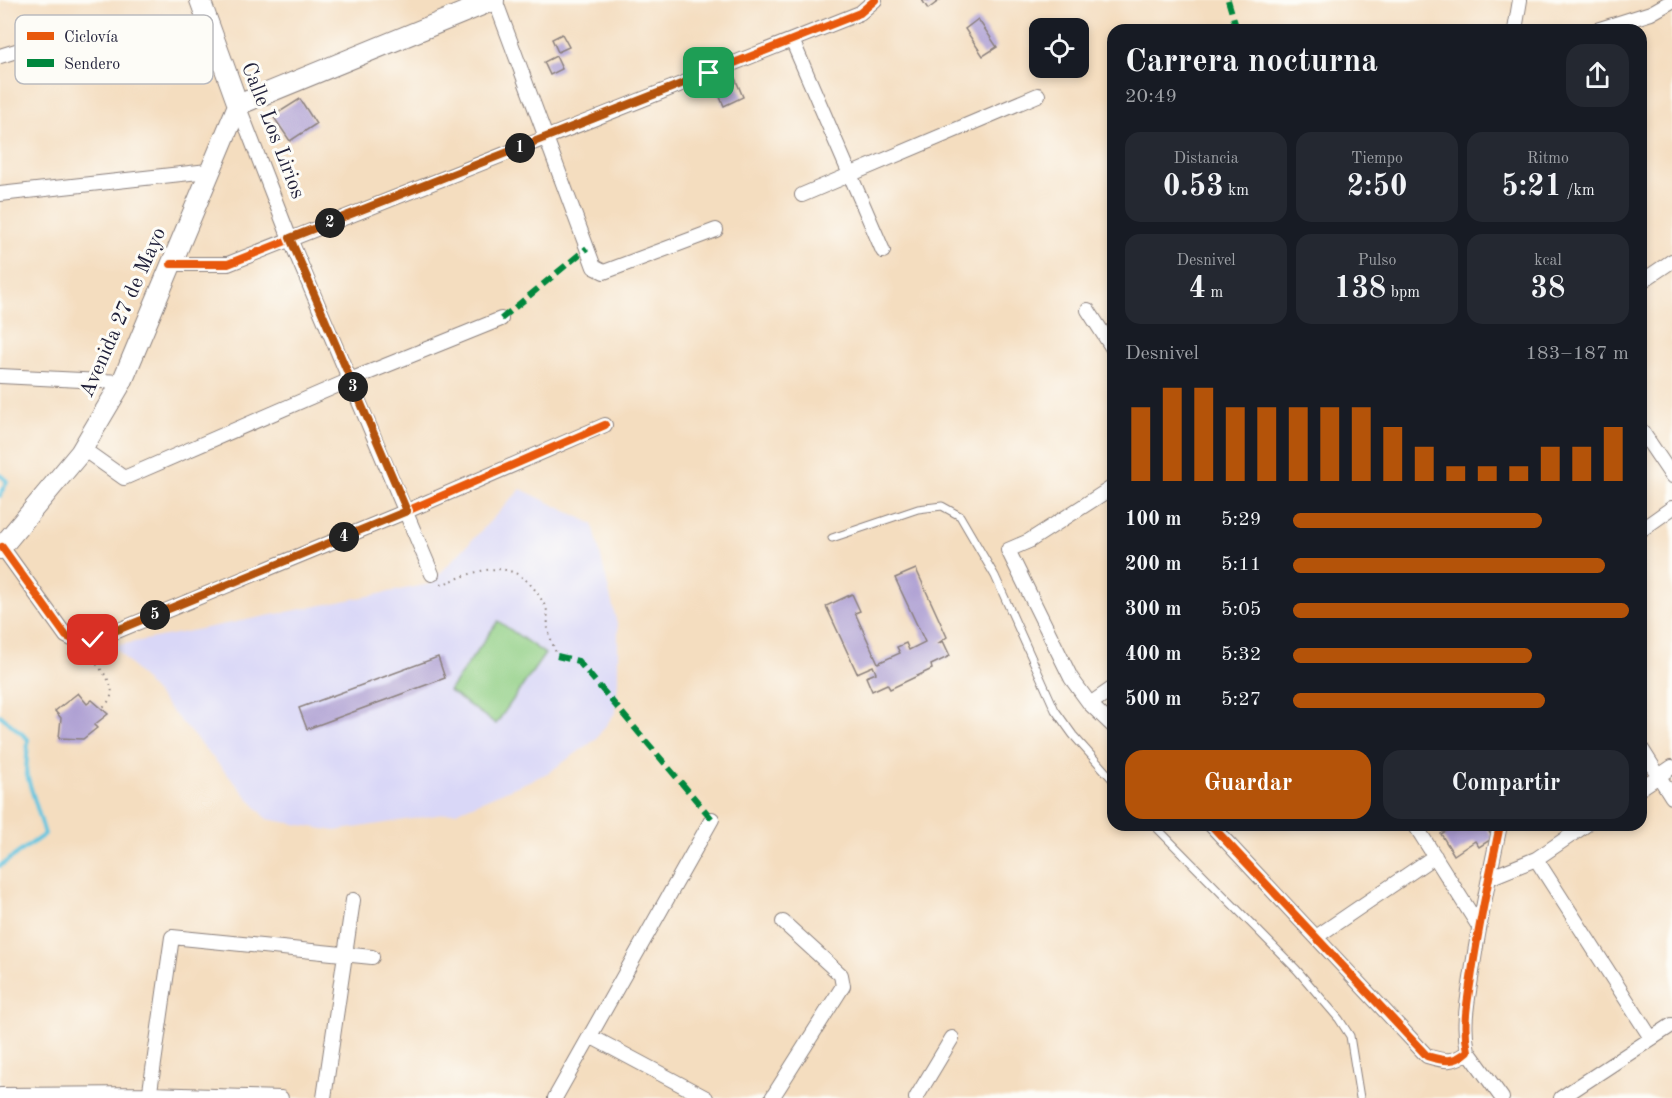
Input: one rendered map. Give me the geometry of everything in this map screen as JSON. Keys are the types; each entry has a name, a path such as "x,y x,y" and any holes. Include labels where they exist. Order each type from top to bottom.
{"street":[{"name":"Calle Los Lirios","path":"200,0 205,15"},
{"path":"238,105 495,0 594,267 604,272 716,230"},
{"path":"171,264 228,264 792,40 860,12 875,0"},
{"path":"1516,24 1520,0"},
{"path":"1616,24 1651,13 1672,1"},
{"name":"Calle Los Lirios","path":"213,36 290,238 432,574"},
{"path":"792,40 883,251"},
{"path":"0,56 15,51"},
{"path":"802,195 1038,95"},
{"name":"Avenida 27 de Mayo","path":"1,548 83,449 122,382 208,171 238,105"},
{"path":"0,194 208,171"},
{"path":"1647,278 1672,261"},
{"path":"1088,310 1107,340"},
{"path":"83,449 124,478 350,380 501,319"},
{"path":"0,376 122,382"},
{"path":"1,548 66,636 80,643 93,640 407,511 605,425"},
{"path":"1647,439 1672,476"},
{"path":"1107,491 1029,541 1008,550 1071,678 1090,704 1107,720"},
{"path":"1647,526 1672,508"},
{"path":"1090,704 1107,692"},
{"path":"1647,758 1672,797"},
{"path":"1647,784 1672,767"},
{"path":"555,1098 712,819"},
{"path":"1217,831 1427,1056 1447,1062 1461,1058 1468,1051"},
{"path":"1419,831 1478,925"},
{"path":"1499,831 1478,925 1464,1031 1468,1051 1502,1098"},
{"path":"1489,878 1536,859 1577,831"},
{"path":"1316,937 1434,856"},
{"path":"1536,859 1651,1038"},
{"path":"324,1098 353,900"},
{"path":"772,1098 843,986 841,975 783,922"},
{"path":"149,1096 172,937 372,957"},
{"path":"1561,1098 1672,1025"},
{"path":"590,1036 706,1098"},
{"path":"916,1098 952,1038"},
{"path":"0,1095 281,1098"}],"lane":[{"path":"832,538 918,509 942,506 960,516 995,576 1055,710 1073,735 1107,773"},
{"path":"1160,831 1297,970 1340,1019 1350,1036 1360,1098"}],"path":[{"path":"432,574 438,587 474,572 500,567 527,581 547,608 549,631 557,656"},
{"path":"80,643 111,684 114,692 111,701 103,707"}],"shaded area":[{"path":"521,489 593,524 618,628 618,681 615,713 595,740 548,773 456,812 335,831 267,819 114,646 430,584"}],"green space":[{"path":"498,621 545,654 496,724 449,691"}],"building":[{"path":"922,0 940,0 928,9"},
{"path":"978,19 997,47 983,56 965,29"},
{"path":"562,34 569,47 558,52 552,39"},
{"path":"556,56 562,69 550,75 544,62"},
{"path":"735,78 743,97 724,106 715,86"},
{"path":"300,99 316,124 290,141 273,116"},
{"path":"916,569 947,637 937,644 943,641 950,656 931,665 932,669 890,689 887,684 872,691 866,677 876,673 873,666 857,673 826,606 852,594 860,611 855,613 878,663 900,653 897,647 906,643 909,650 925,642 895,578"},
{"path":"438,657 445,678 307,729 299,708"},
{"path":"78,693 87,704 92,700 108,714 94,725 97,728 83,739 59,738 61,718 55,711"},
{"path":"1446,831 1489,831 1493,838 1479,847 1475,841 1454,855 1441,834"}],"waterway":[{"path":"0,475 7,481 0,496"},
{"path":"0,715 28,739 26,772 45,834 0,866"}],"marked path":[{"path":"1228,0 1235,24"},
{"path":"501,319 587,248"},
{"path":"557,656 578,661 712,819"}],"cycle path":[{"path":"171,264 228,264 860,13 875,0"},
{"path":"2,547 66,636 80,643 93,641 407,511 605,425"},
{"path":"1217,831 1427,1056 1449,1060 1458,1058 1468,1051 1467,1002 1481,916 1499,831"}],"route":[{"path":"93,640 407,511 290,238 709,73"}]}
